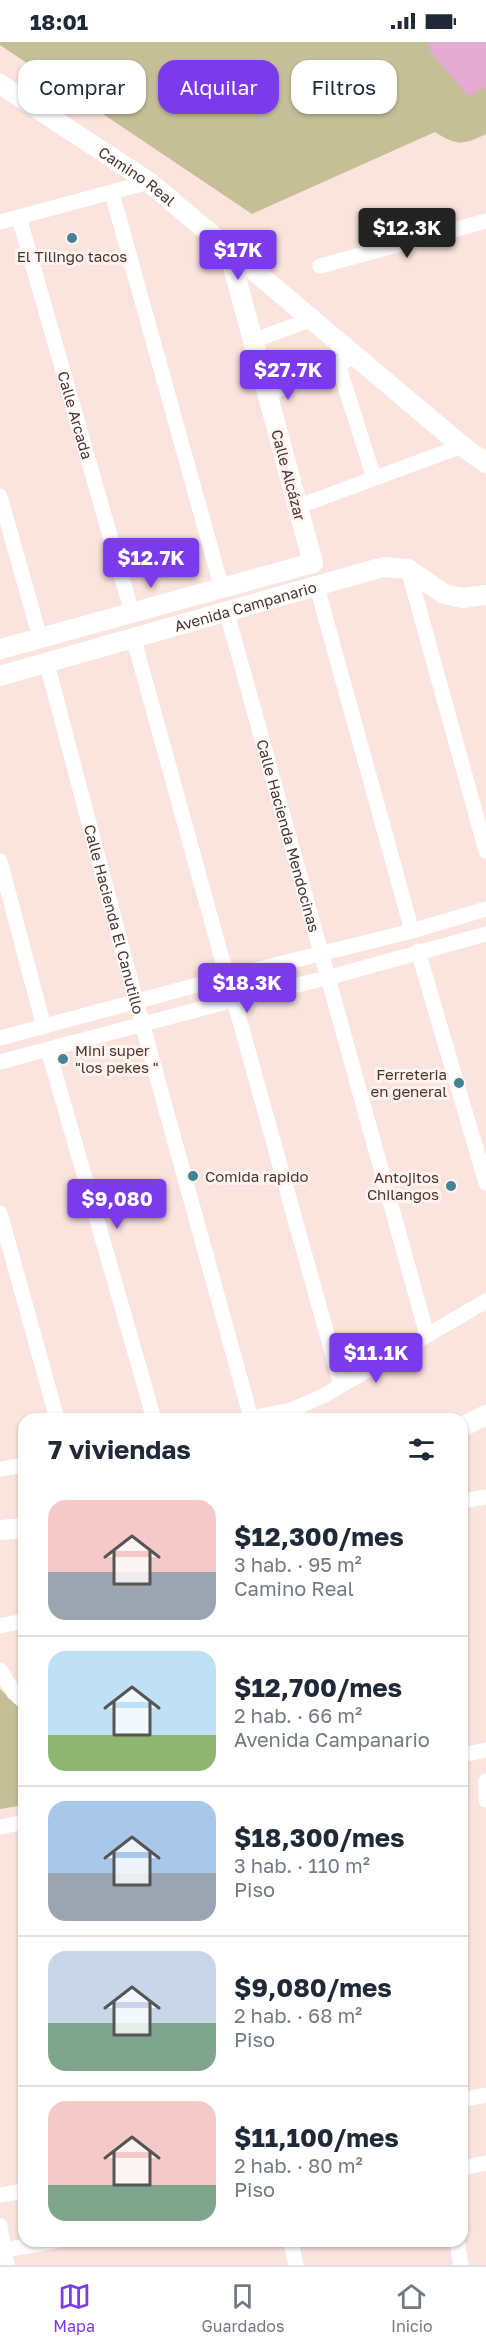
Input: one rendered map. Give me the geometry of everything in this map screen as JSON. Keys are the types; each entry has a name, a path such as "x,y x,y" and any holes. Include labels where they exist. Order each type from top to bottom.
{"street":[{"name":"Camino Real","path":"0,84 149,182 312,320 347,360 486,463"},
{"path":"0,222 149,182"},
{"path":"112,193 222,589"},
{"name":"Calle Arcada","path":"19,217 132,613"},
{"path":"320,266 486,221"},
{"name":"Calle Alcázar","path":"228,248 313,563"},
{"path":"253,341 312,320"},
{"path":"267,394 347,360 374,478"},
{"path":"297,507 462,446"},
{"path":"0,496 40,638"},
{"name":"Avenida Campanario","path":"0,649 313,563"},
{"name":"Avenida Campanario","path":"0,676 134,640 383,567 408,569"},
{"path":"408,569 444,594 462,598 486,596"},
{"path":"408,569 486,850"},
{"path":"318,587 412,931"},
{"name":"Calle Hacienda Mendocinas","path":"227,613 427,1335"},
{"path":"134,640 226,977"},
{"name":"Calle Hacienda El Canutillo","path":"47,664 247,1413"},
{"path":"0,861 44,1027"},
{"path":"0,1038 226,977 412,931 486,909"},
{"path":"0,1062 234,1000 327,978 486,934"},
{"path":"418,951 486,1183"},
{"path":"234,1000 341,1385"},
{"path":"48,1049 152,1413"},
{"path":"0,1212 55,1413"},
{"path":"277,1413 291,1410 323,1396 486,1300"},
{"path":"468,1424 486,1415"},
{"path":"0,1469 18,1466"},
{"path":"468,1500 486,1497"},
{"path":"0,1530 18,1528"},
{"path":"0,1626 18,1622"},
{"path":"0,1671 18,1697"},
{"path":"468,1754 486,1750"},
{"path":"486,1782 486,1800"},
{"path":"0,1827 18,1823"},
{"path":"468,2099 486,2096"},
{"path":"468,2167 486,2163"},
{"path":"0,2195 18,2192"},
{"path":"0,2226 6,2258 38,2247"},
{"path":"292,2247 296,2265"},
{"path":"458,2247 462,2265"}],"shaded area":[{"path":"0,42 486,42 486,134 466,142 455,142 435,132 252,214 103,114 146,114 146,60 22,60 0,45"},
{"path":"429,42 486,42 486,88 468,96 430,52"},
{"path":"0,1689 18,1705 18,1806 0,1809"}],"place":[{"name":"El Tilingo tacos","path":"72,238"},
{"name":"Mini super \"los pekes \"","path":"63,1059"},
{"name":"Ferreteria en general","path":"459,1083"},
{"name":"Comida rapido","path":"193,1176"},
{"name":"Antojitos Chilangos","path":"451,1186"}]}
